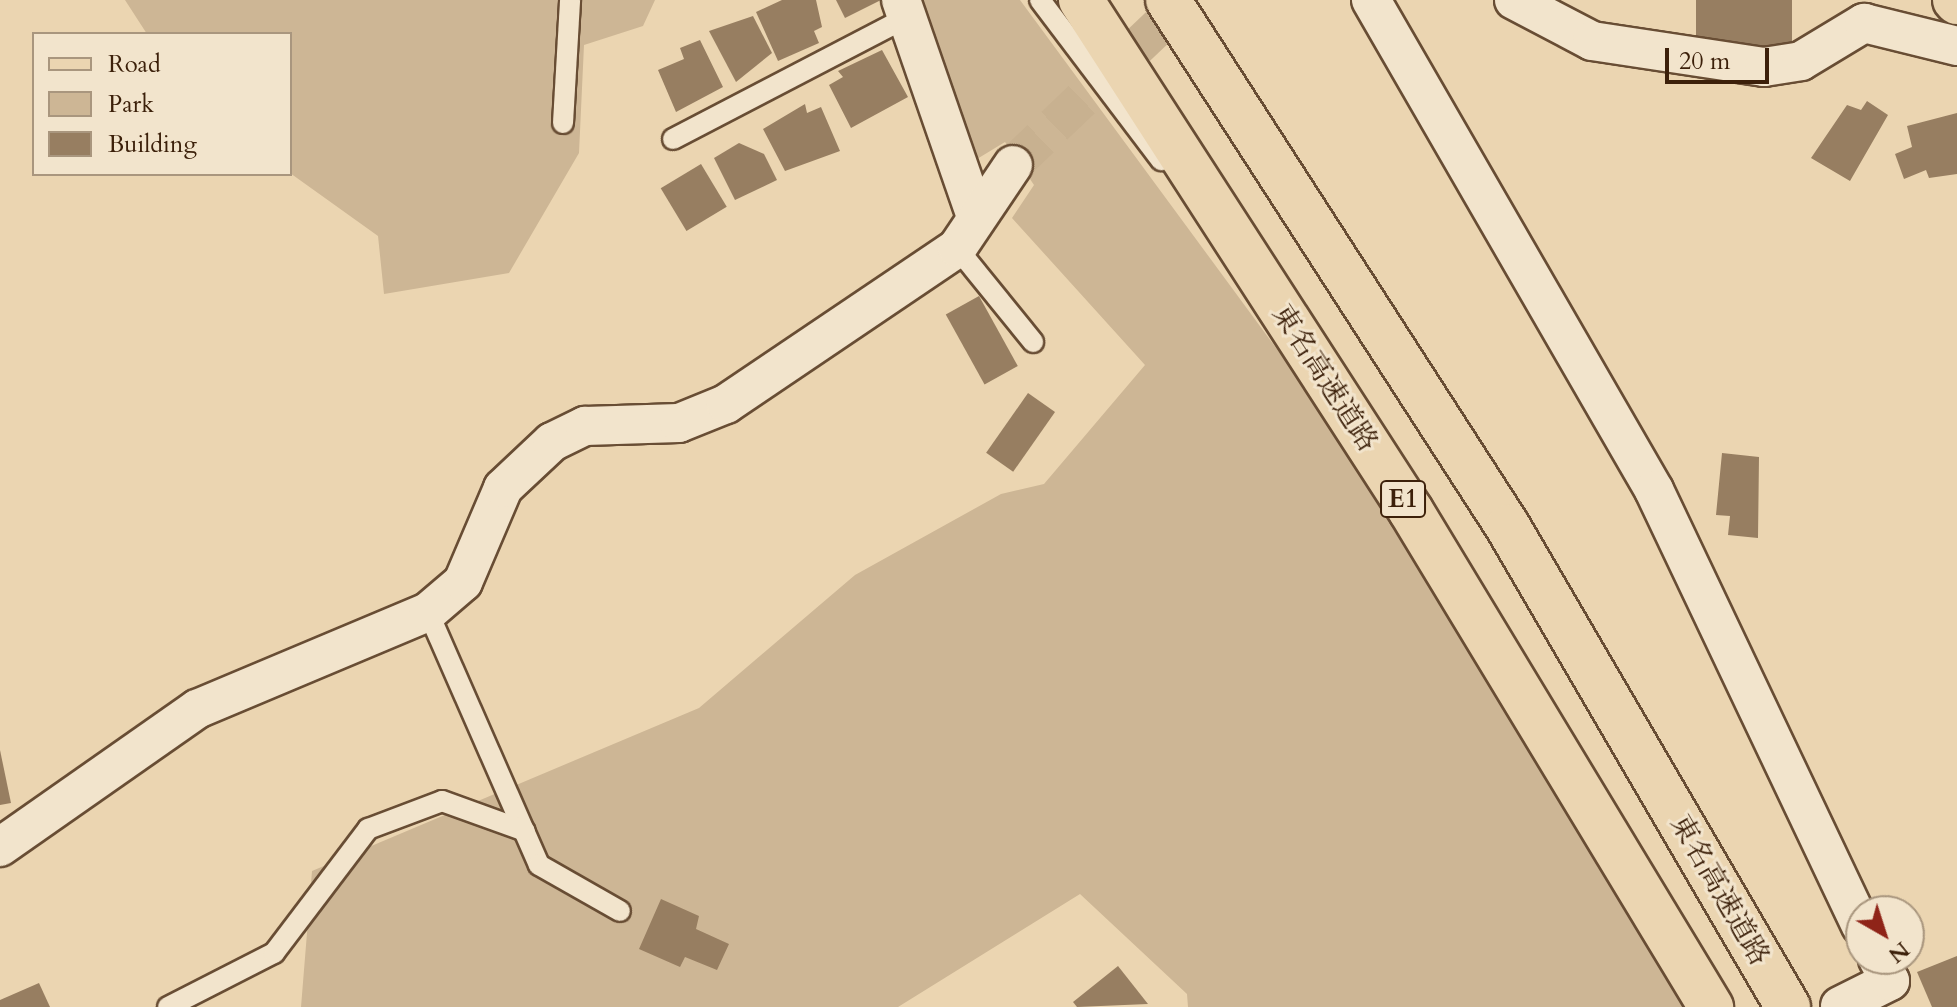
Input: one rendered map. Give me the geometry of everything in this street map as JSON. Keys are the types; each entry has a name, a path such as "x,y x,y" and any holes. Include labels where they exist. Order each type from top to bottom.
{"highway":[{"name":"東名高速道路","path":"1081,0 1292,327 1711,1007"},
{"name":"東名高速道路","path":"1168,0 1508,527 1788,1007"}],"street":[{"path":"1371,0 1654,490 1847,895"},
{"path":"1514,0 1592,41 1764,67 1801,61 1864,23 1957,46"},
{"path":"903,10 976,216"},
{"path":"0,847 197,709 428,612 463,582 503,488 552,442 585,426 679,423 726,404 957,248 1013,165"},
{"path":"1840,1006 1891,982"}],"lane":[{"path":"563,123 570,0"},
{"path":"1040,0 1292,327"},
{"path":"673,139 903,10"},
{"path":"957,248 1033,342"},
{"path":"428,612 539,865 620,911"},
{"path":"168,1007 274,953 368,829 442,801 525,831"}],"green space":[{"path":"125,0 655,0 643,26 584,45 579,153 509,273 384,294 378,236 292,174 292,32 146,32"},
{"path":"917,0 1020,0 1321,409 1543,753 1693,1007 1188,1007 1187,994 1080,894 898,1007 301,1007 312,871 699,708 855,575 1001,494 1044,484 1145,365 1012,218 1034,185 1005,142 977,159 939,80"}],"building":[{"path":"782,0 816,0 822,27 814,31 819,43 778,61 756,12"},
{"path":"836,0 881,0 845,18"},
{"path":"1696,0 1792,0 1792,54 1696,54"},
{"path":"753,16 772,53 736,82 709,31"},
{"path":"700,40 723,87 676,112 658,70 684,59 680,48"},
{"path":"882,50 908,97 851,128 829,85 843,77 838,71"},
{"path":"1867,101 1888,115 1850,181 1811,158 1847,105 1861,110"},
{"path":"805,104 807,113 821,107 840,151 785,171 763,129"},
{"path":"1957,113 1957,174 1929,178 1926,170 1904,179 1895,154 1912,147 1907,126"},
{"path":"739,143 764,154 777,180 735,200 714,158"},
{"path":"701,164 727,207 686,231 661,188"},
{"path":"979,296 1018,366 985,384 946,314"},
{"path":"1028,393 1055,412 1013,472 986,453"},
{"path":"1722,453 1759,457 1758,538 1728,535 1730,516 1716,515"},
{"path":"0,750 11,803 0,805"},
{"path":"661,899 699,916 696,929 729,944 717,970 685,957 680,967 639,949"},
{"path":"1957,956 1957,1007 1932,1007 1918,975 1925,975 1925,969"},
{"path":"1118,966 1148,1004 1077,1007 1073,1002"},
{"path":"39,983 50,1007 0,1007 0,1000"}],"tunnel":[{"path":"1013,165 1186,0"}]}
